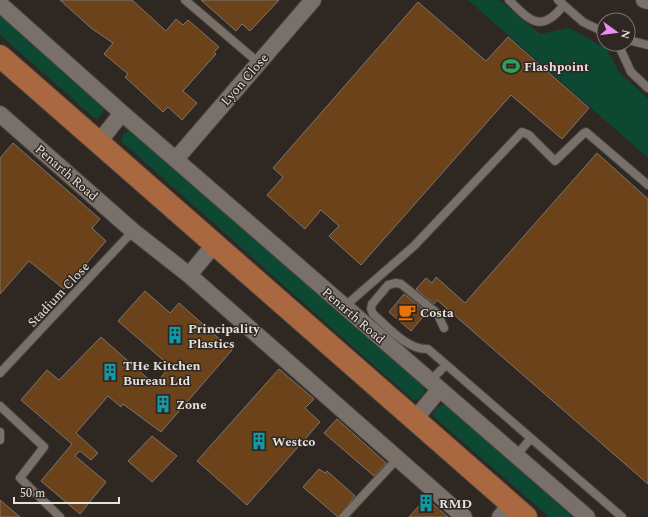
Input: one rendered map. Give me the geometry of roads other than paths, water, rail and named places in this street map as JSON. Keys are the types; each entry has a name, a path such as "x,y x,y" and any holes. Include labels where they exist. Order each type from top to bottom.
{"main road":[{"path":"0,56 214,245 415,419 512,513"}],"street":[{"name":"Lyon Close","path":"176,159 313,0"},
{"path":"644,0 648,1"},
{"name":"Penarth Road","path":"4,3 122,113 586,517"},
{"path":"99,142 122,113"},
{"name":"Penarth Road","path":"0,114 133,231 189,276 464,517"},
{"path":"189,276 214,245"},
{"path":"415,419 434,386"}],"lane":[{"path":"185,0 259,63"},
{"path":"509,0 528,18 536,22 545,22 554,18 560,3 584,22 596,28"},
{"path":"636,42 648,45"},
{"path":"621,52 625,63 631,72 648,88"},
{"path":"344,307 414,246 522,132 529,135 555,161 586,132 648,185"},
{"name":"Stadium Close","path":"0,373 133,231"},
{"path":"444,328 437,313 402,284 392,283 388,285 372,304 371,309 373,314 411,346 420,349 428,349 622,517"},
{"path":"434,386 446,365"},
{"path":"0,406 44,447 20,478 60,517"},
{"path":"0,432 0,440"},
{"path":"516,456 531,438"},
{"path":"343,517 397,459"}],"place":[{"name":"Flashpoint","path":"511,66"},
{"name":"Costa","path":"407,312"},
{"name":"Principality Plastics","path":"175,335"},
{"name":"THe Kitchen Bureau Ltd","path":"110,372"},
{"name":"Zone","path":"163,404"},
{"name":"Westco","path":"259,441"},
{"name":"RMD","path":"426,503"}]}
